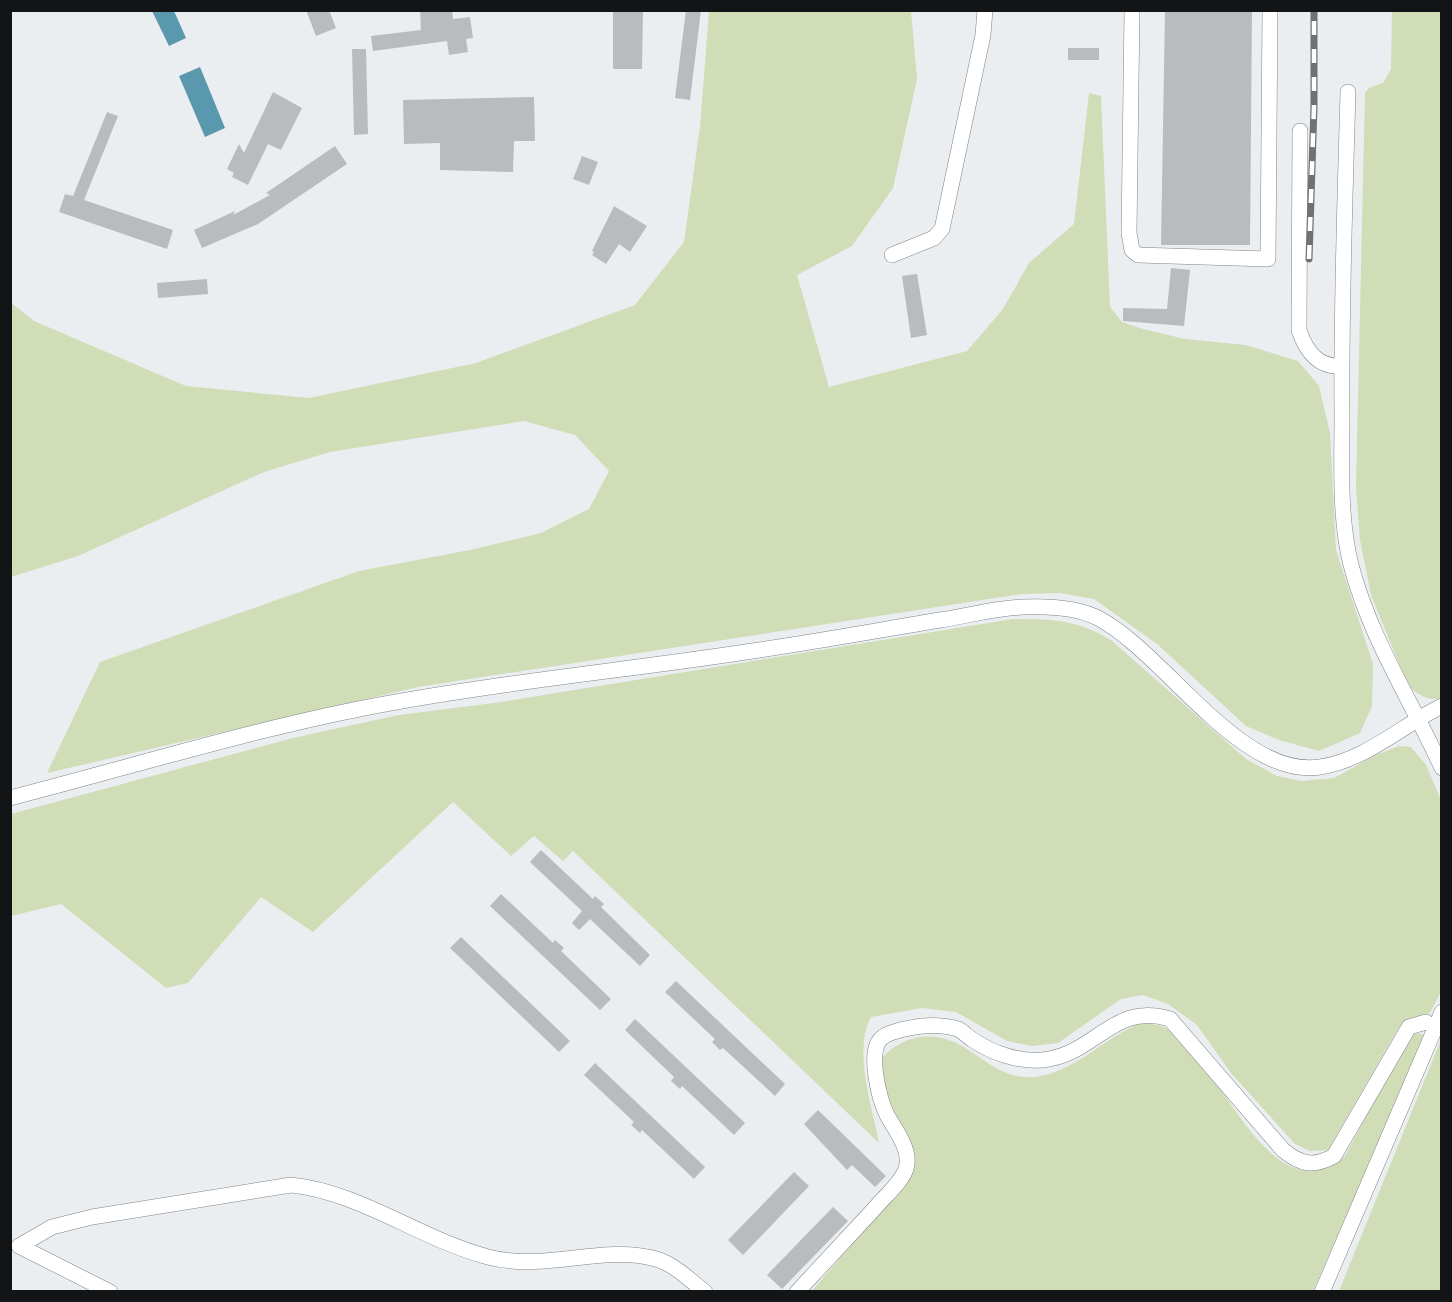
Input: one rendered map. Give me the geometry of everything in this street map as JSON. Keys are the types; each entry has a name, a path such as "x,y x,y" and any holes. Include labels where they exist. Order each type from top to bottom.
{"street":[{"path":"892,255 934,238 942,230 983,35 985,10"},
{"path":"1132,10 1129,233 1132,250 1138,255 1268,259 1270,10"},
{"path":"1348,92 1342,366 1342,484 1347,547 1361,595 1376,634 1399,687 1442,768"},
{"path":"1300,131 1299,330 1314,358 1329,367 1342,366"},
{"path":"10,798 285,726 394,702 757,651 1020,607 1066,608 1095,617 1128,638 1231,733 1255,752 1277,763 1301,768 1320,767 1345,761 1375,747 1416,718 1442,706"},
{"path":"1322,1292 1442,1012"},
{"path":"797,1292 891,1190 906,1169 904,1147 886,1113 875,1074 875,1046 882,1037 903,1029 946,1026 961,1030 974,1041 1006,1056 1031,1061 1064,1055 1086,1046 1113,1025 1131,1016 1154,1014 1170,1019 1283,1149 1305,1164 1321,1163 1334,1156 1409,1027 1426,1022"},
{"path":"110,1292 19,1246 52,1227 92,1217 291,1185 313,1187 339,1196 425,1235 489,1258 547,1263 631,1254 658,1259 705,1292"}],"green space":[{"path":"709,11 911,11 917,79 893,188 852,246 797,275 829,387 967,351 1003,309 1029,263 1074,224 1089,93 1101,96 1110,307 1122,322 1143,329 1185,339 1246,345 1298,361 1319,386 1330,433 1336,550 1373,664 1372,706 1360,733 1319,751 1279,740 1246,726 1157,644 1094,599 1060,593 1022,594 418,687 47,773 100,662 359,571 470,550 541,533 589,509 609,471 575,435 524,421 330,452 264,472 78,556 11,577 10,302 34,321 186,386 309,398 476,363 635,305 684,242 700,127"},
{"path":"1392,11 1441,11 1442,698 1437,699 1424,696 1408,686 1371,595 1360,540 1356,487 1365,93 1369,88 1383,83 1391,69"},
{"path":"1013,619 1065,622 1088,629 1112,641 1246,759 1277,776 1301,781 1334,778 1376,755 1399,746 1411,747 1426,765 1441,800 1441,991 1430,1013 1412,1018 1399,1027 1328,1150 1310,1151 1295,1144 1231,1073 1197,1025 1168,1004 1143,995 1121,999 1058,1043 1032,1046 1007,1041 956,1012 922,1008 871,1017 866,1030 864,1062 879,1143 573,851 563,861 534,836 511,856 453,802 313,932 261,897 188,983 166,988 61,904 11,916 11,814 293,738 399,715 494,703"},
{"path":"1140,1023 1156,1025 1171,1031 1190,1048 1249,1129 1270,1152 1293,1167 1318,1170 1345,1156 1397,1058 1414,1033 1426,1035 1313,1291 811,1292 900,1188 911,1168 881,1076 881,1059 888,1052 915,1038 933,1037 949,1040 1002,1071 1017,1076 1034,1077 1049,1074 1076,1062"},
{"path":"1441,1039 1441,1291 1339,1291 1440,1042"}],"water":[{"path":"152,11 174,11 186,38 169,46"},
{"path":"200,67 225,128 205,137 179,76"}],"building":[{"path":"306,10 329,10 336,28 316,36"},
{"path":"420,10 452,10 453,19 470,17 473,38 466,39 468,52 449,55 447,41 373,51 371,36 421,30"},
{"path":"613,10 643,10 642,69 613,69"},
{"path":"686,10 701,10 690,100 675,98"},
{"path":"1165,10 1252,10 1250,245 1161,245"},
{"path":"1068,48 1099,48 1099,60 1068,60"},
{"path":"352,49 366,49 368,134 354,135"},
{"path":"273,92 302,108 281,150 268,144 248,185 232,177 234,173 227,169 239,144 244,153"},
{"path":"534,97 535,141 514,141 513,172 440,170 440,143 404,144 403,100"},
{"path":"107,112 118,116 84,200 173,230 167,249 59,212 65,194 73,196"},
{"path":"335,146 347,164 258,224 202,248 194,230 235,211 233,215 270,195 266,193"},
{"path":"582,156 598,162 589,185 573,179"},
{"path":"614,206 647,226 630,252 619,244 606,264 592,255 594,252 592,251"},
{"path":"1171,268 1190,270 1184,326 1123,321 1123,308 1167,309"},
{"path":"917,274 927,335 911,338 902,276"},
{"path":"207,279 208,294 158,298 157,283"},
{"path":"541,850 593,899 595,896 604,904 601,907 650,955 640,966 590,919 579,930 572,923 582,911 530,862"},
{"path":"501,894 553,943 555,940 564,948 561,951 611,999 600,1010 490,906"},
{"path":"461,937 570,1041 559,1052 450,948"},
{"path":"676,981 785,1084 775,1096 723,1048 720,1050 712,1042 715,1039 665,992"},
{"path":"635,1019 745,1123 734,1135 682,1086 680,1089 671,1081 674,1077 625,1030"},
{"path":"595,1063 705,1167 694,1179 642,1130 640,1133 631,1125 634,1122 584,1075"},
{"path":"818,1110 886,1176 875,1187 852,1165 847,1170 804,1124"},
{"path":"794,1172 809,1186 743,1255 728,1240"},
{"path":"833,1207 848,1221 782,1289 767,1275"}],"railway":[{"path":"1309,259 1314,106 1314,10"}]}
